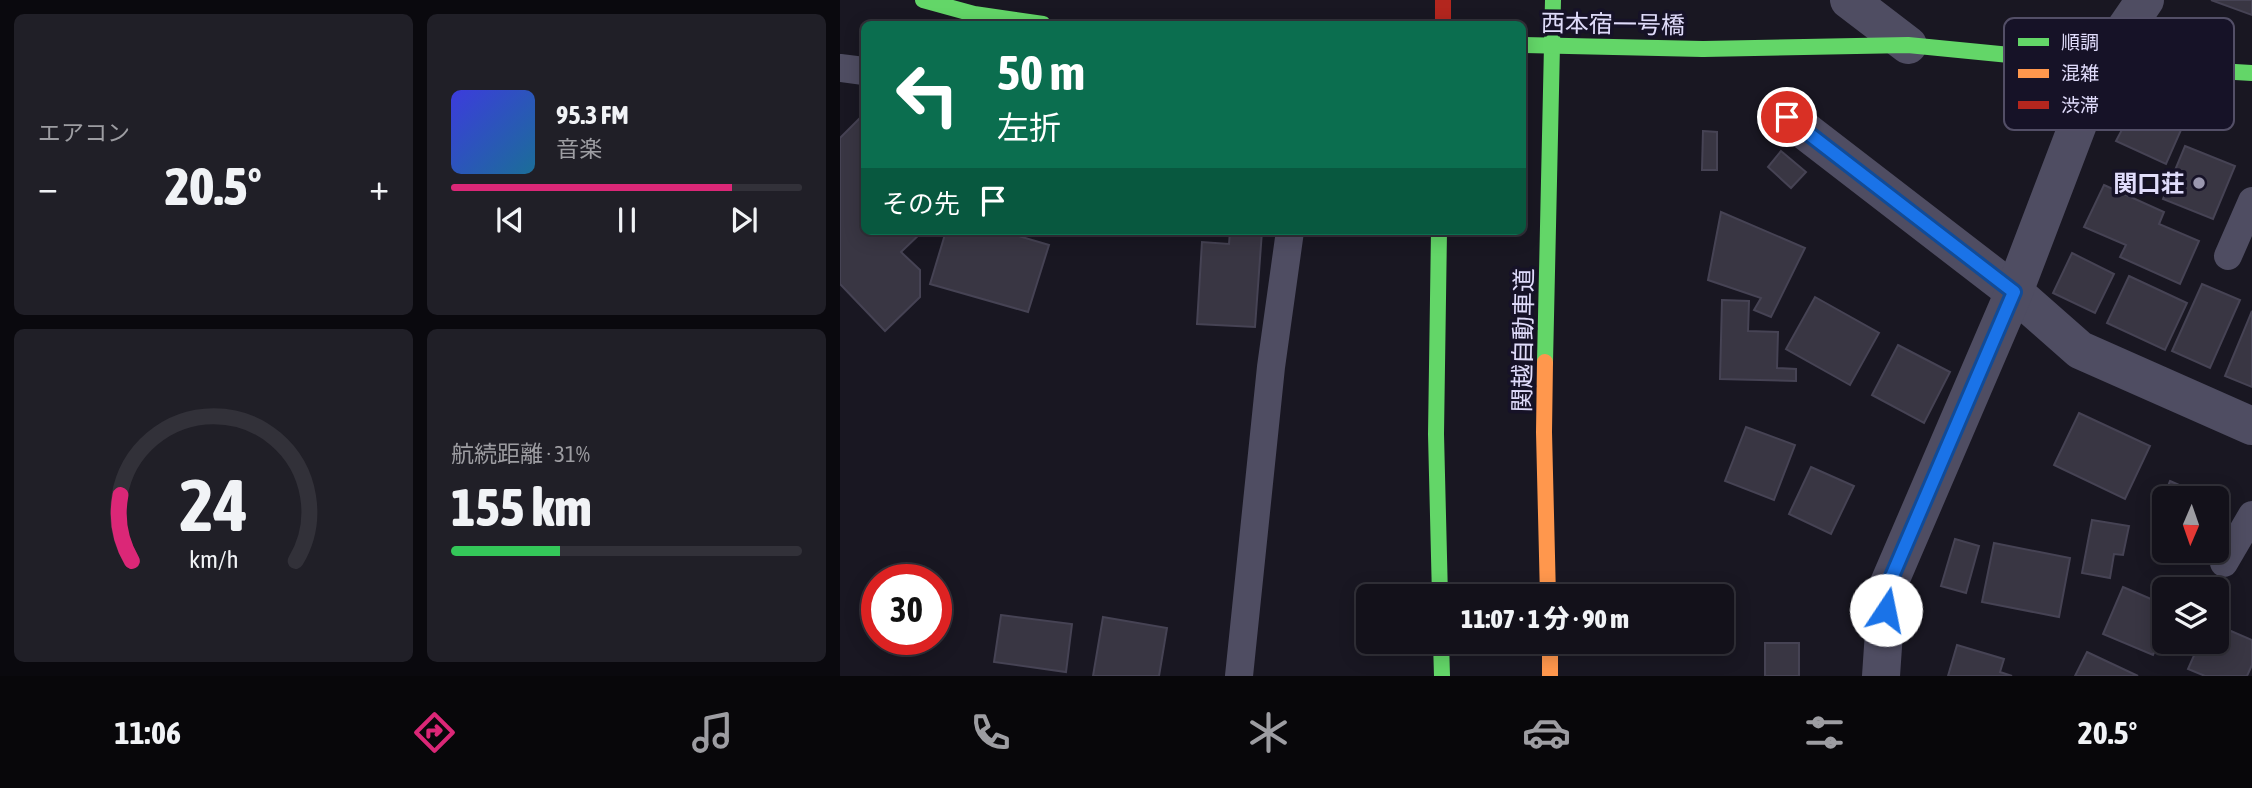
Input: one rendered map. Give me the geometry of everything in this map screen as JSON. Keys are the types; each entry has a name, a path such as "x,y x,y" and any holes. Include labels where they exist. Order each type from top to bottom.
{"main road":[{"path":"923,0 974,14 1022,21"},
{"path":"1443,0 1443,21"},
{"name":"関越自動車道","path":"1548,584 1544,432 1553,0"},
{"name":"西本宿一号橋","path":"1526,45 1703,49 1908,45 2004,54"},
{"name":"西本宿一号橋","path":"2234,72 2252,73"},
{"path":"1439,235 1436,434 1440,584"},
{"path":"1441,654 1442,676"},
{"path":"1550,654 1550,676"}],"street":[{"path":"1849,0 1908,45"},
{"path":"2133,18 2145,0"},
{"path":"1787,117 2014,292 2080,350 2252,426"},
{"path":"1881,676 1887,588 2014,292 2076,130"}],"lane":[{"path":"840,68 861,71"},
{"path":"2228,256 2252,201"},
{"path":"1239,676 1271,367 1289,235"},
{"path":"2230,552 2252,514"}],"building":[{"path":"2211,0 2252,0 2252,15"},
{"path":"861,117 861,235 919,235 901,252 920,270 920,297 885,331 840,284 840,138"},
{"path":"2122,130 2181,130 2166,164 2116,141"},
{"path":"1703,131 1717,132 1717,170 1702,170"},
{"name":"関口荘","path":"2185,146 2235,166 2213,219 2163,199"},
{"path":"1781,151 1806,172 1791,188 1768,167"},
{"path":"2104,185 2164,212 2159,224 2199,241 2180,284 2120,257 2126,245 2084,227"},
{"path":"1721,212 1805,248 1771,317 1754,310 1761,298 1708,280"},
{"path":"945,235 1015,235 1049,245 1028,312 930,284"},
{"path":"1230,235 1262,235 1255,327 1197,324 1202,242 1229,244"},
{"path":"2072,253 2114,274 2095,313 2053,293"},
{"path":"2129,276 2187,303 2165,350 2107,323"},
{"path":"2202,284 2240,300 2210,368 2172,351"},
{"path":"1815,297 1879,333 1850,385 1786,349"},
{"path":"1722,300 1749,301 1748,331 1778,332 1777,368 1796,369 1796,381 1720,379"},
{"path":"2252,311 2252,387 2225,376"},
{"path":"1898,345 1950,372 1924,423 1872,395"},
{"path":"2079,413 2150,446 2125,499 2054,465"},
{"path":"1746,427 1795,445 1774,500 1725,481"},
{"path":"1811,467 1854,486 1831,534 1789,514"},
{"path":"2170,481 2181,486 2168,486"},
{"path":"2092,520 2129,526 2123,555 2114,554 2110,578 2082,573"},
{"path":"1955,539 1979,546 1966,593 1941,586"},
{"path":"1994,543 2070,558 2059,617 1982,602"},
{"path":"2123,587 2152,599 2153,655 2103,634"},
{"path":"1001,615 1072,624 1066,672 994,662"},
{"path":"1103,617 1167,628 1159,676 1093,676"},
{"path":"2229,630 2252,640 2252,665 2247,676 2205,676 2188,669 2195,654 2229,654"},
{"path":"1765,643 1799,643 1799,676 1765,676"},
{"path":"1957,645 2004,659 2000,672 2012,676 1948,676"},
{"path":"2087,652 2138,676 2075,676"}],"traffic: fast":[{"path":"923,0 974,14 1022,21"},
{"path":"1545,362 1553,0"},
{"path":"1526,45 1703,49"},
{"path":"1703,49 1908,45 2004,54"},
{"path":"2234,72 2252,73"},
{"path":"1439,235 1436,434 1440,584"},
{"path":"1441,654 1442,676"}],"traffic: slow":[{"path":"1545,362 1548,584"},
{"path":"1550,654 1550,676"}],"traffic: jam":[{"path":"1443,0 1443,21"}],"place":[{"name":"関口荘","path":"2199,183"}],"route":[{"path":"1787,117 2014,292 1887,588 1886,610"}]}
